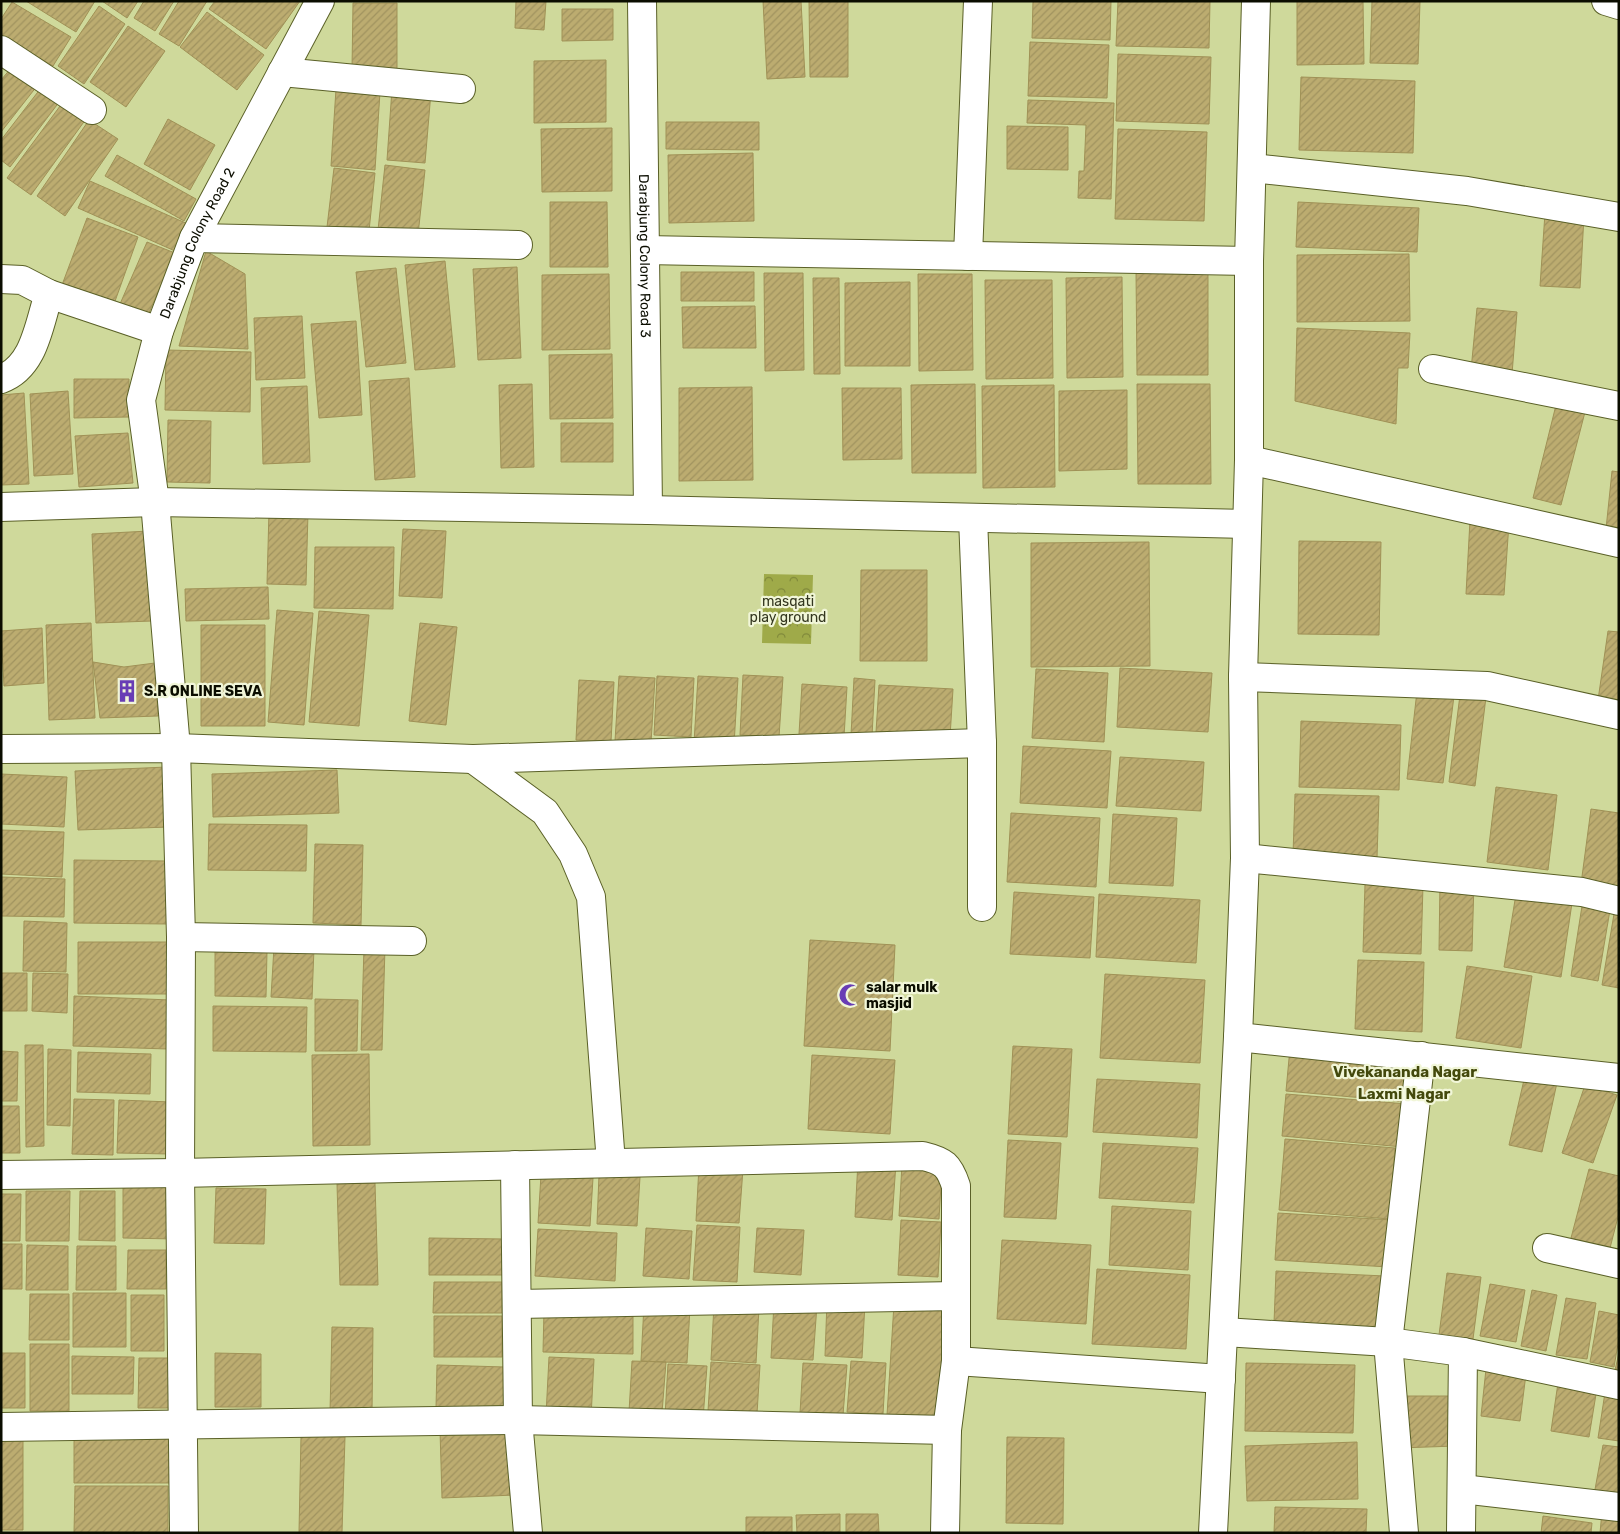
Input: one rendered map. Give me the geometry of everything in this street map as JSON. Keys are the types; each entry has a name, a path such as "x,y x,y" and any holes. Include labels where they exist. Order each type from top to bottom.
{"street":[{"name":"Darabjung Colony Road 2","path":"184,1533 180,1173 181,937 176,748 155,502 141,400 159,331 194,238 320,1"},
{"name":"Darabjung Colony Road 3","path":"642,1 648,510"},
{"path":"968,256 978,1"},
{"path":"1213,1533 1245,858 1243,677 1249,460 1249,261 1256,1"},
{"path":"1606,1 1619,5"},
{"path":"1,50 92,110"},
{"path":"282,72 461,89"},
{"path":"1252,168 1467,191 1619,217"},
{"path":"194,238 518,245"},
{"path":"645,250 1249,261"},
{"path":"1,280 22,280 49,294 159,331"},
{"path":"1,379 20,368 30,351 49,294"},
{"path":"1433,369 1619,406"},
{"path":"1249,460 1619,543"},
{"path":"1,507 155,502 648,510 1247,524"},
{"path":"973,518 982,743 982,907"},
{"path":"1243,677 1487,686 1619,715"},
{"path":"1,749 176,748 473,759 982,743"},
{"path":"473,759 545,812 573,854 591,896 611,1163"},
{"path":"1245,858 1582,892 1619,901"},
{"path":"181,937 412,941"},
{"path":"1238,1037 1619,1078"},
{"path":"1404,1533 1388,1342 1421,1056"},
{"path":"1,1175 180,1173 923,1156 940,1160 951,1170 956,1186 956,1361 947,1430 945,1533"},
{"path":"514,1165 518,1420 528,1533"},
{"path":"1547,1248 1619,1264"},
{"path":"517,1304 956,1296"},
{"path":"1224,1332 1388,1342 1463,1352 1619,1385"},
{"path":"1461,1533 1463,1352"},
{"path":"956,1361 1221,1379"},
{"path":"1,1427 518,1420 947,1430"},
{"path":"1462,1489 1619,1507"}],"green space":[{"name":"masqati play ground","path":"764,574 813,575 811,644 762,643"}],"building":[{"path":"26,1 95,1 76,32"},
{"path":"102,1 138,1 127,18"},
{"path":"144,1 174,1 155,31 134,18"},
{"path":"179,1 207,1 179,46 159,34"},
{"path":"215,1 300,1 266,49 209,9"},
{"path":"516,1 546,1 544,30 515,28"},
{"path":"763,1 801,1 805,77 767,79"},
{"path":"809,1 848,1 848,77 810,77"},
{"path":"1033,1 1111,1 1110,40 1032,38"},
{"path":"1118,1 1210,1 1209,48 1116,46"},
{"path":"1297,1 1363,1 1364,64 1297,65"},
{"path":"1372,1 1420,1 1418,64 1370,63"},
{"path":"12,2 71,37 53,66 1,35 1,19"},
{"path":"353,3 397,3 397,69 352,69"},
{"path":"99,6 125,24 84,84 58,66"},
{"path":"562,9 613,9 613,40 562,41"},
{"path":"207,12 264,55 237,90 180,47"},
{"path":"128,26 165,51 126,107 90,82"},
{"path":"1030,42 1109,45 1107,98 1028,96"},
{"path":"1118,54 1211,57 1209,124 1116,121"},
{"path":"606,60 606,122 534,123 534,61"},
{"path":"12,67 37,86 1,132 1,80"},
{"path":"1301,77 1415,81 1413,153 1299,150"},
{"path":"44,84 63,97 10,167 1,160 1,140"},
{"path":"336,89 380,92 375,170 331,166"},
{"path":"392,89 431,92 425,163 387,160"},
{"path":"1028,100 1114,103 1111,199 1078,198 1079,171 1084,171 1086,125 1027,123"},
{"path":"63,102 86,119 31,195 7,178"},
{"path":"168,119 215,145 190,190 144,164"},
{"path":"89,120 118,139 65,216 37,196"},
{"path":"666,122 759,122 759,150 666,149"},
{"path":"1007,126 1068,127 1068,170 1007,169"},
{"path":"612,128 612,191 542,192 541,129"},
{"path":"1118,129 1207,132 1204,221 1115,219"},
{"path":"753,153 754,221 669,223 668,155"},
{"path":"117,155 196,199 184,221 105,176"},
{"path":"385,165 425,170 418,235 378,230"},
{"path":"334,168 375,173 369,231 327,227"},
{"path":"90,181 188,224 175,251 78,208"},
{"path":"550,202 607,202 608,267 550,267"},
{"path":"1298,202 1419,208 1417,252 1296,247"},
{"path":"1545,213 1584,216 1580,288 1540,286"},
{"path":"87,218 138,237 114,304 62,285"},
{"path":"147,242 175,253 148,315 120,304"},
{"path":"206,251 245,274 248,349 179,346"},
{"path":"1409,254 1410,321 1297,322 1297,255"},
{"path":"445,261 455,367 415,370 405,265"},
{"path":"517,267 521,358 478,360 473,269"},
{"path":"396,268 406,363 366,367 356,272"},
{"path":"1136,271 1208,271 1208,375 1137,375"},
{"path":"681,272 754,272 754,301 681,301"},
{"path":"764,273 803,273 804,370 765,371"},
{"path":"609,274 610,349 542,350 542,275"},
{"path":"918,274 972,274 973,370 919,371"},
{"path":"1122,277 1123,377 1067,378 1066,278"},
{"path":"813,278 839,278 840,374 814,374"},
{"path":"985,280 1052,280 1053,378 986,379"},
{"path":"910,282 910,366 845,366 845,283"},
{"path":"755,306 756,348 683,348 682,307"},
{"path":"1477,308 1517,312 1512,374 1471,370"},
{"path":"302,316 305,378 256,380 254,318"},
{"path":"356,321 362,415 319,418 311,324"},
{"path":"1297,328 1410,333 1408,368 1398,368 1396,424 1295,401"},
{"path":"166,350 251,352 250,412 165,410"},
{"path":"612,354 613,418 550,419 549,355"},
{"path":"409,378 415,477 375,480 369,381"},
{"path":"74,379 129,379 129,417 74,418"},
{"path":"532,384 534,467 501,468 499,385"},
{"path":"975,384 976,473 912,473 911,385"},
{"path":"1137,384 1210,384 1211,484 1138,484"},
{"path":"1054,385 1055,487 983,488 982,386"},
{"path":"307,386 310,462 263,464 261,388"},
{"path":"752,387 753,480 679,481 679,388"},
{"path":"842,388 901,388 902,459 843,460"},
{"path":"1127,390 1127,469 1059,471 1059,391"},
{"path":"68,391 73,474 34,476 30,394"},
{"path":"24,393 29,484 1,485 1,395"},
{"path":"1556,405 1585,412 1561,505 1533,498"},
{"path":"168,420 211,421 210,483 167,482"},
{"path":"561,423 613,423 613,462 561,462"},
{"path":"128,433 133,483 79,487 75,436"},
{"path":"1612,471 1619,472 1619,530 1606,529"},
{"path":"269,511 308,512 306,585 267,584"},
{"path":"1470,520 1509,523 1504,595 1466,594"},
{"path":"403,529 446,531 442,598 399,596"},
{"path":"149,531 152,621 96,623 92,534"},
{"path":"1299,541 1381,542 1379,635 1298,634"},
{"path":"1149,542 1150,666 1031,667 1031,543"},
{"path":"315,547 394,547 393,609 314,608"},
{"path":"861,570 927,570 927,661 860,661"},
{"path":"268,587 269,619 186,621 185,589"},
{"path":"277,610 313,613 304,725 268,722"},
{"path":"319,611 369,615 359,726 309,722"},
{"path":"91,623 95,718 49,720 46,625"},
{"path":"420,623 457,627 446,725 409,721"},
{"path":"201,625 265,625 265,726 201,726"},
{"path":"42,628 44,683 4,686 1,631"},
{"path":"1608,631 1619,632 1619,703 1598,700"},
{"name":"S.R ONLINE SEVA","path":"93,662 124,667 155,663 158,716 100,718"},
{"path":"1120,668 1212,673 1208,732 1117,727"},
{"path":"1036,669 1108,673 1104,742 1032,738"},
{"path":"743,675 783,677 779,737 740,735"},
{"path":"619,676 655,678 651,743 615,741"},
{"path":"657,676 694,678 691,737 654,735"},
{"path":"698,676 738,678 734,745 694,743"},
{"path":"854,678 875,680 872,736 851,735"},
{"path":"579,680 614,682 611,742 576,740"},
{"path":"802,684 847,687 844,737 799,734"},
{"path":"879,685 953,689 950,737 876,732"},
{"path":"1417,691 1454,696 1443,783 1407,779"},
{"path":"1460,695 1486,697 1475,786 1449,782"},
{"path":"1301,721 1401,725 1399,790 1299,787"},
{"path":"1023,746 1111,751 1107,808 1020,803"},
{"path":"1120,757 1204,762 1201,811 1116,806"},
{"path":"167,767 170,827 78,830 75,771"},
{"path":"337,770 339,813 213,817 212,774"},
{"path":"1,774 67,777 64,827 1,824"},
{"path":"1496,787 1557,795 1548,870 1487,862"},
{"path":"1295,794 1379,796 1377,858 1293,855"},
{"path":"1591,809 1619,813 1619,889 1581,884"},
{"path":"1011,813 1100,818 1096,887 1007,882"},
{"path":"1113,814 1177,818 1173,886 1109,883"},
{"path":"209,824 307,825 306,871 208,870"},
{"path":"1,830 64,832 62,877 1,874"},
{"path":"315,844 363,845 361,925 313,923"},
{"path":"74,860 168,861 167,924 74,923"},
{"path":"1,877 65,879 64,917 1,916"},
{"path":"1440,881 1474,882 1472,951 1439,950"},
{"path":"1365,884 1423,885 1421,954 1363,952"},
{"path":"1014,892 1094,897 1090,958 1010,954"},
{"path":"1099,894 1200,900 1196,963 1096,957"},
{"path":"1516,894 1572,903 1561,977 1504,967"},
{"path":"1582,906 1610,910 1598,981 1571,976"},
{"path":"1614,914 1619,915 1619,988 1602,985"},
{"path":"24,921 67,923 66,972 23,971"},
{"name":"salar mulk masjid","path":"810,940 895,945 890,1051 804,1046"},
{"path":"78,942 169,942 169,994 78,994"},
{"path":"274,947 314,948 312,999 271,997"},
{"path":"364,947 385,947 382,1050 361,1050"},
{"path":"215,950 267,951 266,997 215,996"},
{"path":"1358,960 1424,962 1422,1032 1355,1029"},
{"path":"1467,966 1532,976 1521,1048 1456,1038"},
{"path":"1,973 27,973 27,1011 1,1011"},
{"path":"33,973 68,974 67,1013 32,1011"},
{"path":"1105,974 1205,980 1200,1063 1100,1058"},
{"path":"74,996 170,1000 168,1049 73,1046"},
{"path":"315,999 358,1000 357,1051 315,1051"},
{"path":"213,1006 307,1007 306,1052 213,1051"},
{"path":"25,1045 43,1045 44,1146 26,1147"},
{"path":"1013,1046 1072,1049 1067,1137 1008,1134"},
{"path":"1290,1048 1412,1058 1408,1102 1286,1091"},
{"path":"48,1049 71,1050 70,1126 47,1125"},
{"path":"1,1051 18,1052 17,1101 1,1101"},
{"path":"78,1052 151,1054 150,1094 77,1092"},
{"path":"369,1054 370,1145 313,1146 312,1055"},
{"path":"812,1055 895,1060 890,1134 808,1129"},
{"path":"1526,1071 1558,1078 1542,1152 1509,1145"},
{"path":"1097,1079 1200,1084 1197,1138 1093,1132"},
{"path":"1585,1085 1617,1095 1593,1163 1562,1153"},
{"path":"1286,1094 1407,1104 1403,1147 1282,1136"},
{"path":"74,1099 114,1100 113,1155 72,1154"},
{"path":"119,1100 171,1102 170,1154 117,1153"},
{"path":"1,1106 19,1106 20,1153 1,1153"},
{"path":"1285,1139 1395,1148 1390,1219 1279,1210"},
{"path":"1008,1140 1061,1143 1056,1219 1004,1217"},
{"path":"1103,1143 1198,1148 1194,1203 1099,1198"},
{"path":"858,1161 896,1163 892,1220 855,1217"},
{"path":"902,1165 942,1168 939,1219 899,1216"},
{"path":"699,1166 743,1169 739,1223 696,1221"},
{"path":"1589,1169 1619,1176 1619,1213 1610,1248 1571,1238"},
{"path":"541,1175 593,1178 590,1226 538,1223"},
{"path":"599,1175 640,1177 637,1226 597,1224"},
{"path":"375,1183 378,1285 340,1285 337,1184"},
{"path":"123,1186 176,1187 176,1239 123,1238"},
{"path":"216,1188 266,1189 264,1244 214,1243"},
{"path":"26,1191 70,1191 69,1241 26,1241"},
{"path":"80,1191 115,1191 115,1241 79,1240"},
{"path":"1,1194 21,1194 20,1241 1,1241"},
{"path":"1112,1206 1191,1211 1188,1270 1109,1265"},
{"path":"1278,1213 1392,1220 1388,1267 1275,1260"},
{"path":"901,1220 941,1222 938,1277 898,1275"},
{"path":"697,1225 740,1227 737,1282 693,1280"},
{"path":"646,1228 692,1231 689,1279 643,1276"},
{"path":"757,1228 804,1230 801,1275 754,1272"},
{"path":"538,1229 617,1233 615,1281 535,1276"},
{"path":"429,1238 505,1239 505,1275 429,1275"},
{"path":"1002,1240 1091,1245 1086,1324 997,1319"},
{"path":"1,1244 22,1244 22,1289 1,1289"},
{"path":"27,1245 68,1246 68,1290 26,1290"},
{"path":"77,1246 116,1246 116,1290 76,1290"},
{"path":"128,1250 166,1250 166,1289 127,1289"},
{"path":"1097,1269 1190,1275 1186,1349 1092,1344"},
{"path":"1276,1271 1385,1276 1383,1329 1274,1323"},
{"path":"1447,1273 1481,1277 1473,1339 1439,1335"},
{"path":"434,1282 502,1282 502,1313 433,1313"},
{"path":"1490,1284 1525,1290 1516,1342 1480,1336"},
{"path":"1532,1290 1557,1295 1546,1351 1521,1346"},
{"path":"73,1293 126,1293 126,1347 73,1347"},
{"path":"30,1294 69,1294 69,1340 29,1340"},
{"path":"131,1295 164,1295 164,1351 131,1351"},
{"path":"1566,1298 1596,1303 1587,1359 1556,1355"},
{"path":"827,1301 865,1303 862,1358 825,1356"},
{"path":"774,1303 817,1305 813,1360 771,1358"},
{"path":"894,1304 946,1307 939,1418 887,1415"},
{"path":"644,1305 690,1307 687,1363 641,1361"},
{"path":"714,1305 759,1308 756,1363 711,1360"},
{"path":"544,1310 633,1312 633,1354 543,1352"},
{"path":"1599,1311 1619,1315 1619,1338 1614,1367 1590,1362"},
{"path":"434,1316 502,1316 502,1357 434,1357"},
{"path":"332,1327 373,1328 372,1413 330,1412"},
{"path":"30,1344 69,1344 69,1411 30,1411"},
{"path":"1,1353 25,1353 25,1408 1,1408"},
{"path":"215,1353 261,1354 261,1407 215,1407"},
{"path":"1619,1353 1619,1371 1615,1370"},
{"path":"72,1356 134,1357 133,1394 72,1394"},
{"path":"549,1357 594,1359 591,1418 546,1415"},
{"path":"139,1358 175,1358 175,1408 138,1408"},
{"path":"632,1361 666,1362 662,1413 629,1412"},
{"path":"851,1361 886,1363 883,1414 847,1412"},
{"path":"711,1362 760,1365 757,1414 708,1411"},
{"path":"803,1363 847,1365 843,1415 800,1413"},
{"path":"1246,1363 1355,1365 1353,1433 1245,1431"},
{"path":"668,1364 707,1366 703,1419 665,1416"},
{"path":"437,1365 505,1367 504,1409 436,1408"},
{"path":"1486,1369 1526,1374 1520,1421 1481,1416"},
{"path":"1559,1376 1598,1382 1589,1437 1551,1431"},
{"path":"1606,1386 1619,1388 1619,1441 1598,1438"},
{"path":"1398,1396 1456,1396 1456,1446 1399,1448"},
{"path":"513,1428 515,1495 442,1498 440,1430"},
{"path":"74,1432 177,1432 177,1483 74,1483"},
{"path":"301,1436 345,1437 342,1532 299,1532"},
{"path":"1007,1437 1064,1438 1063,1524 1006,1523"},
{"path":"1,1438 23,1438 23,1530 1,1530"},
{"path":"1357,1442 1358,1499 1247,1501 1245,1446"},
{"path":"1603,1445 1619,1447 1619,1498 1594,1495"},
{"path":"75,1486 168,1486 168,1533 74,1533"},
{"path":"1275,1507 1367,1509 1366,1533 1274,1533"},
{"path":"1602,1512 1619,1514 1619,1533 1600,1533"},
{"path":"840,1514 840,1533 797,1533 796,1515"},
{"path":"846,1514 878,1514 879,1533 846,1533"},
{"path":"1543,1516 1592,1523 1591,1533 1541,1533"},
{"path":"746,1517 792,1517 792,1533 746,1533"}],"place":[{"name":"S.R ONLINE SEVA","path":"127,691"},
{"name":"salar mulk masjid","path":"850,995"}],"district":[{"name":"Vivekananda Nagar","path":"1405,1072"},
{"name":"Laxmi Nagar","path":"1404,1094"}]}
